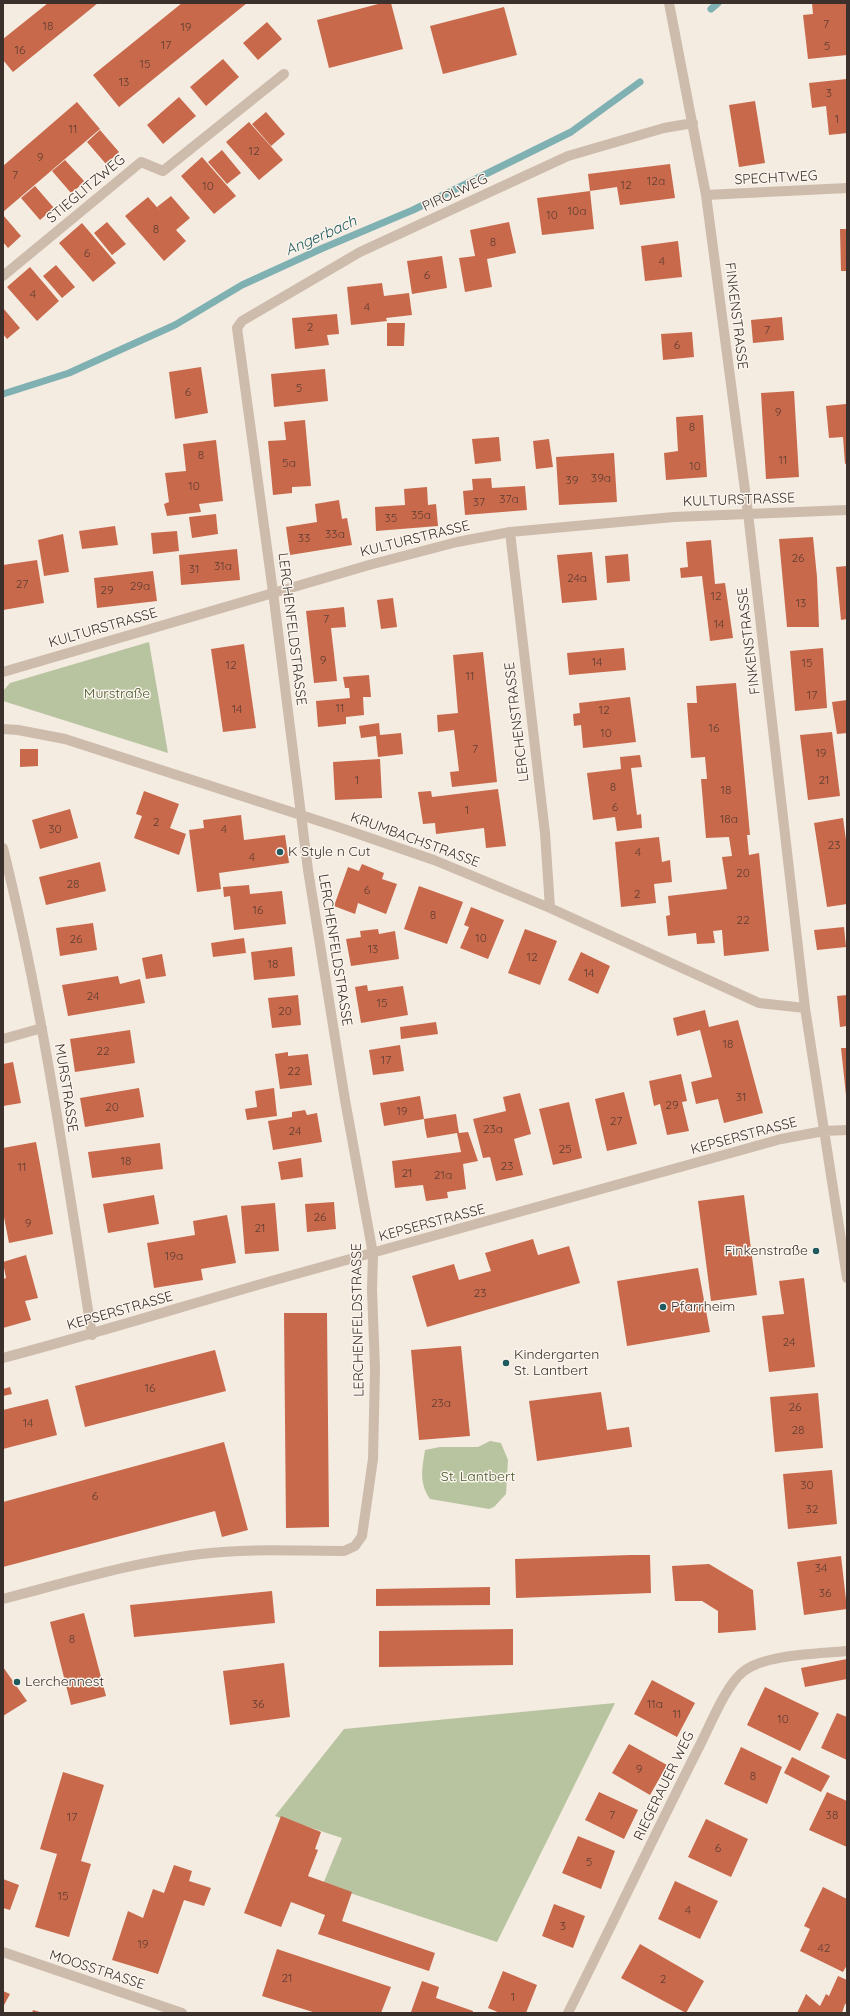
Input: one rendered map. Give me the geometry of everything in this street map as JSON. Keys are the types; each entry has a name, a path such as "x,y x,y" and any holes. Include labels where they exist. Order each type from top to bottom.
{"street":[{"name":"FINKENSTRASSE","path":"669,3 706,195 748,512 805,1008 847,1278"},
{"name":"STIEGLITZWEG","path":"3,276 141,162 162,171 284,74"},
{"name":"PIROLWEG","path":"242,321 360,252 568,156 664,128 693,123"},
{"name":"SPECHTWEG","path":"706,195 847,188"},
{"name":"LERCHENFELDSTRASSE","path":"3,1599 126,1567 202,1554 239,1551 344,1551 355,1546 362,1536 373,1459 375,1369 373,1254 345,1100 300,815 273,592 237,328 242,321"},
{"name":"KULTURSTRASSE","path":"3,672 273,592 456,542 510,532 674,517 748,512 770,513 847,510"},
{"name":"LERCHENSTRASSE","path":"510,532 545,833 550,908"},
{"name":"KRUMBACHSTRASSE","path":"3,729 18,730 66,739 434,860 550,908 759,1003 805,1008"},
{"name":"MURSTRASSE","path":"3,848 22,923 42,1028 92,1335"},
{"path":"3,1039 42,1028"},
{"name":"KEPSERSTRASSE","path":"3,1358 92,1335 307,1271 373,1254 780,1139 847,1130"},
{"name":"RIEGERAUER WEG","path":"568,2013 678,1788 726,1693 738,1676 754,1665 769,1660 847,1650"},
{"name":"MOOSSTRASSE","path":"3,1952 175,2012"}],"green space":[{"name":"Murstraße","path":"149,642 168,753 3,701 3,691 10,683"},
{"name":"St. Lantbert","path":"490,1441 501,1443 508,1460 506,1494 494,1507 489,1509 430,1499 424,1487 422,1476 425,1450 440,1447 478,1447"},
{"path":"615,1703 497,1942 323,1884 342,1838 275,1816 344,1729"}],"building":[{"path":"48,3 98,3 13,72 3,60 3,39"},
{"path":"182,3 247,3 119,107 93,75"},
{"path":"382,3 391,3 403,49 329,68 317,20"},
{"path":"812,3 847,3 847,55 808,59 803,15 813,14"},
{"path":"504,7 517,55 443,74 430,26"},
{"path":"267,22 282,39 258,60 243,43"},
{"path":"223,59 239,77 206,106 190,87"},
{"path":"847,79 847,133 829,135 826,106 812,108 809,83"},
{"path":"179,97 196,116 163,144 147,125"},
{"path":"755,101 765,163 739,167 729,105"},
{"path":"77,102 100,129 3,212 3,166"},
{"path":"266,112 285,134 271,146 252,124"},
{"path":"249,122 283,160 259,180 226,142"},
{"path":"100,130 119,152 106,164 87,142"},
{"path":"222,150 241,173 227,184 208,162"},
{"path":"202,157 236,196 214,214 181,176"},
{"path":"65,160 85,182 71,193 52,171"},
{"path":"670,164 675,198 620,205 617,187 590,191 588,174"},
{"path":"35,186 54,208 40,220 21,198"},
{"path":"590,191 594,229 542,235 537,198"},
{"path":"171,196 190,218 176,230 186,241 164,261 125,216 148,197 163,214 157,207"},
{"path":"3,215 21,236 8,248 3,242"},
{"path":"107,222 126,244 112,255 94,233"},
{"path":"509,222 516,253 487,259 492,287 465,292 459,258 475,256 470,230"},
{"path":"82,223 116,263 93,282 59,243"},
{"path":"840,229 847,229 847,271 841,271"},
{"path":"678,241 682,277 645,281 641,246"},
{"path":"442,256 447,288 412,294 407,261"},
{"path":"56,265 75,287 62,298 43,276"},
{"path":"30,267 59,301 37,321 7,287"},
{"path":"382,283 384,296 409,293 412,315 386,318 387,321 351,325 347,287"},
{"path":"3,308 20,328 7,339 3,334"},
{"path":"337,314 339,334 327,335 329,345 295,349 292,318"},
{"path":"782,317 784,340 753,343 751,320"},
{"path":"387,323 405,323 404,346 387,346"},
{"path":"692,332 694,357 663,360 661,334"},
{"path":"201,367 208,413 175,419 169,372"},
{"path":"325,369 328,401 274,407 271,374"},
{"path":"794,391 799,477 766,479 761,393"},
{"path":"846,404 847,463 845,464 843,437 829,438 826,406"},
{"path":"703,415 707,477 666,480 664,453 678,451 676,417"},
{"path":"305,420 311,486 292,487 292,493 273,495 268,441 286,440 284,422"},
{"path":"499,437 501,461 475,464 472,439"},
{"path":"549,439 553,467 536,469 533,441"},
{"path":"216,440 223,501 199,504 201,512 167,516 164,504 169,502 165,473 186,471 183,444"},
{"path":"614,453 617,502 559,505 556,457"},
{"path":"491,478 492,488 525,486 527,510 465,515 463,491 473,490 472,479"},
{"path":"427,487 428,505 436,504 438,526 376,531 375,507 405,505 404,489"},
{"path":"339,500 342,519 347,518 352,545 290,555 286,527 317,522 315,504"},
{"path":"216,514 218,534 192,538 189,517"},
{"path":"115,526 118,545 82,549 79,531"},
{"path":"177,531 179,551 153,554 151,533"},
{"path":"63,534 69,572 44,576 38,540"},
{"path":"813,537 817,577 819,627 787,627 779,539"},
{"path":"711,540 715,584 725,583 733,638 710,641 702,576 681,578 680,568 688,567 686,542"},
{"path":"237,549 240,580 181,585 179,555"},
{"path":"592,552 597,600 562,603 557,555"},
{"path":"628,554 630,581 607,583 605,556"},
{"path":"37,560 44,603 3,610 3,565"},
{"path":"847,566 847,619 841,620 836,567"},
{"path":"153,571 157,601 97,608 94,578"},
{"path":"393,598 397,627 381,629 377,600"},
{"path":"344,607 346,627 331,628 337,681 314,683 306,611"},
{"path":"244,644 256,728 223,732 211,649"},
{"path":"624,648 626,670 569,675 567,653"},
{"path":"823,648 827,708 795,711 790,651"},
{"path":"483,652 497,782 452,787 450,772 459,771 454,730 438,732 437,715 458,713 453,655"},
{"path":"369,675 371,697 363,697 364,715 346,717 346,724 318,727 316,701 350,698 349,688 345,688 343,677"},
{"path":"736,683 750,835 747,835 749,855 759,853 769,951 724,956 722,930 713,931 715,943 697,944 696,933 668,936 666,916 670,915 668,896 727,889 722,857 732,856 729,837 706,838 701,779 707,779 705,757 691,758 687,703 697,703 696,686"},
{"path":"630,697 636,742 583,748 581,725 574,726 573,714 580,713 579,703"},
{"path":"847,700 847,733 837,734 832,702"},
{"path":"379,723 380,735 401,733 403,754 378,757 376,736 361,738 359,726"},
{"path":"832,732 840,796 808,800 800,735"},
{"path":"20,749 38,749 38,766 20,767"},
{"path":"640,755 642,767 631,768 637,815 641,814 642,828 617,831 615,817 593,820 587,773 621,769 620,757"},
{"path":"380,759 382,798 335,800 333,762"},
{"path":"498,789 506,846 486,848 484,828 436,834 435,823 423,824 418,792 431,791 432,797"},
{"path":"144,791 179,804 170,828 186,834 179,855 134,838 142,816 136,814"},
{"path":"70,809 78,838 40,849 32,820"},
{"path":"241,815 244,840 285,835 289,863 219,873 221,889 197,892 189,830 204,828 203,820"},
{"path":"843,818 847,847 847,904 827,907 814,823"},
{"path":"659,837 662,862 670,860 672,882 654,884 656,903 621,907 615,842"},
{"path":"100,862 106,891 46,905 39,877"},
{"path":"362,864 384,873 382,879 397,884 386,914 358,903 355,914 334,906 348,867 359,871"},
{"path":"249,885 250,894 282,891 286,924 234,930 230,896 224,897 223,887"},
{"path":"419,886 463,902 447,944 404,929"},
{"path":"471,907 504,920 488,959 460,948 469,927 464,925"},
{"path":"93,923 97,950 60,956 56,928"},
{"path":"844,927 846,947 817,950 814,930"},
{"path":"378,929 379,934 395,931 399,959 351,966 346,939 361,937 360,931"},
{"path":"525,929 557,941 540,985 508,973"},
{"path":"244,938 246,953 213,957 211,943"},
{"path":"292,947 295,976 254,980 251,952"},
{"path":"581,952 610,966 598,994 568,980"},
{"path":"162,954 166,976 146,979 142,958"},
{"path":"118,976 120,984 140,979 145,1003 68,1016 62,985"},
{"path":"367,985 368,991 403,986 408,1015 361,1023 355,987"},
{"path":"298,995 301,1025 272,1028 268,998"},
{"path":"847,995 847,1026 840,1027 837,996"},
{"path":"705,1010 709,1027 738,1020 763,1113 724,1123 718,1099 696,1104 691,1082 712,1077 700,1030 677,1036 673,1018"},
{"path":"436,1022 438,1034 401,1039 400,1027"},
{"path":"130,1030 135,1063 75,1072 70,1039"},
{"path":"400,1045 404,1071 373,1075 369,1050"},
{"path":"841,1048 847,1048 847,1095 846,1095"},
{"path":"288,1052 288,1056 308,1054 312,1085 280,1089 275,1054"},
{"path":"13,1062 21,1103 3,1106 3,1064"},
{"path":"681,1074 687,1101 682,1102 689,1131 667,1135 660,1104 654,1106 649,1081"},
{"path":"139,1088 144,1117 85,1127 80,1098"},
{"path":"274,1088 277,1116 247,1120 245,1109 257,1107 255,1091"},
{"path":"624,1092 637,1144 607,1151 595,1099"},
{"path":"520,1093 531,1134 514,1139 523,1175 496,1181 490,1157 483,1158 473,1119 506,1111 503,1097"},
{"path":"420,1096 424,1119 384,1126 380,1103"},
{"path":"569,1102 582,1158 553,1165 539,1109"},
{"path":"305,1110 307,1115 317,1113 322,1142 273,1150 268,1121 292,1117 292,1112"},
{"path":"456,1114 459,1133 468,1132 478,1161 463,1164 466,1189 447,1192 448,1198 426,1201 423,1185 395,1188 392,1161 461,1152 457,1133 427,1138 425,1128 424,1119"},
{"path":"36,1142 53,1234 9,1243 3,1212 3,1148"},
{"path":"160,1143 163,1169 92,1178 88,1152"},
{"path":"301,1158 303,1177 281,1180 278,1162"},
{"path":"154,1195 159,1224 108,1233 103,1204"},
{"path":"744,1195 757,1295 711,1301 698,1201"},
{"path":"334,1202 336,1229 307,1232 305,1204"},
{"path":"275,1203 279,1251 245,1254 241,1206"},
{"path":"227,1215 236,1263 201,1269 203,1280 154,1288 147,1243 195,1235 193,1221"},
{"path":"533,1239 538,1255 569,1246 580,1283 427,1327 412,1276 454,1264 459,1280 491,1271 485,1253"},
{"path":"26,1255 38,1298 25,1301 31,1320 3,1328 3,1279 6,1278 3,1262"},
{"name":"Pfarrheim","path":"698,1268 710,1332 627,1346 617,1281"},
{"path":"804,1278 815,1367 769,1372 762,1316 784,1314 779,1281"},
{"path":"284,1313 327,1313 329,1527 286,1528"},
{"path":"461,1346 470,1436 419,1440 411,1350"},
{"path":"215,1350 226,1391 85,1427 75,1386"},
{"path":"10,1387 12,1394 3,1396 3,1389"},
{"path":"601,1392 607,1430 629,1427 632,1447 537,1461 529,1401"},
{"path":"818,1393 823,1448 775,1452 770,1397"},
{"path":"48,1399 57,1435 3,1449 3,1410"},
{"path":"224,1442 248,1530 222,1537 215,1511 3,1567 3,1502"},
{"path":"832,1470 837,1524 788,1529 783,1474"},
{"path":"650,1555 651,1593 516,1598 515,1559"},
{"path":"841,1556 847,1609 804,1615 797,1562"},
{"path":"709,1564 753,1590 756,1630 718,1633 718,1611 702,1601 675,1601 672,1566"},
{"path":"490,1587 490,1605 376,1606 376,1589"},
{"path":"272,1591 275,1623 134,1637 130,1605"},
{"path":"84,1613 106,1696 71,1705 50,1622"},
{"path":"513,1629 513,1665 379,1667 379,1631"},
{"path":"847,1659 847,1679 805,1687 801,1668"},
{"path":"284,1663 290,1717 230,1725 223,1671"},
{"name":"Lerchennest","path":"3,1667 27,1701 3,1716"},
{"path":"652,1680 695,1703 677,1737 634,1714"},
{"path":"765,1687 819,1713 800,1751 747,1725"},
{"path":"837,1713 847,1717 847,1760 821,1748"},
{"path":"629,1744 667,1765 650,1795 612,1773"},
{"path":"741,1747 782,1767 767,1804 724,1784"},
{"path":"792,1757 830,1776 821,1792 784,1773"},
{"path":"63,1772 104,1785 81,1861 91,1864 69,1937 35,1927 57,1854 40,1849"},
{"path":"599,1792 638,1810 624,1839 585,1820"},
{"path":"827,1792 847,1801 847,1847 809,1830"},
{"path":"281,1816 321,1832 315,1849 318,1850 308,1876 352,1892 342,1921 435,1953 429,1971 318,1934 325,1915 291,1902 281,1927 244,1913"},
{"path":"706,1819 748,1839 731,1877 688,1857"},
{"path":"578,1836 615,1851 601,1889 562,1873"},
{"path":"174,1865 192,1871 189,1881 211,1888 204,1906 184,1900 158,1974 112,1960 128,1911 143,1918 153,1889 164,1893"},
{"path":"3,1879 19,1885 10,1910 3,1908"},
{"path":"675,1881 718,1901 700,1939 658,1919"},
{"path":"823,1887 847,1899 847,1965 843,1972 800,1951 810,1929 804,1926"},
{"path":"554,1904 585,1916 573,1948 542,1936"},
{"path":"640,1944 704,1981 686,2013 621,1978"},
{"path":"277,1949 391,1987 381,2013 316,2013 262,1996"},
{"path":"503,1971 537,1985 526,2013 500,2013 488,2008"},
{"path":"838,1976 847,1980 847,2005 845,2004 842,2013 797,2013 806,1994 820,2006 826,1994 829,1996"},
{"path":"422,1981 439,1987 436,1998 473,2011 473,2013 411,2012"},
{"path":"3,1991 10,1994 3,2007"},
{"path":"33,2010 43,2013 32,2013"}],"waterway":[{"name":"Angerbach","path":"711,9 718,3"},
{"name":"Angerbach","path":"3,394 69,373 175,325 242,285 323,248 413,210 571,132 640,82"}],"place":[{"name":"K Style n Cut","path":"280,852"},
{"name":"Finkenstraße","path":"816,1251"},
{"name":"Pfarrheim","path":"663,1307"},
{"name":"Kindergarten St. Lantbert","path":"506,1363"},
{"name":"Lerchennest","path":"17,1682"}]}
